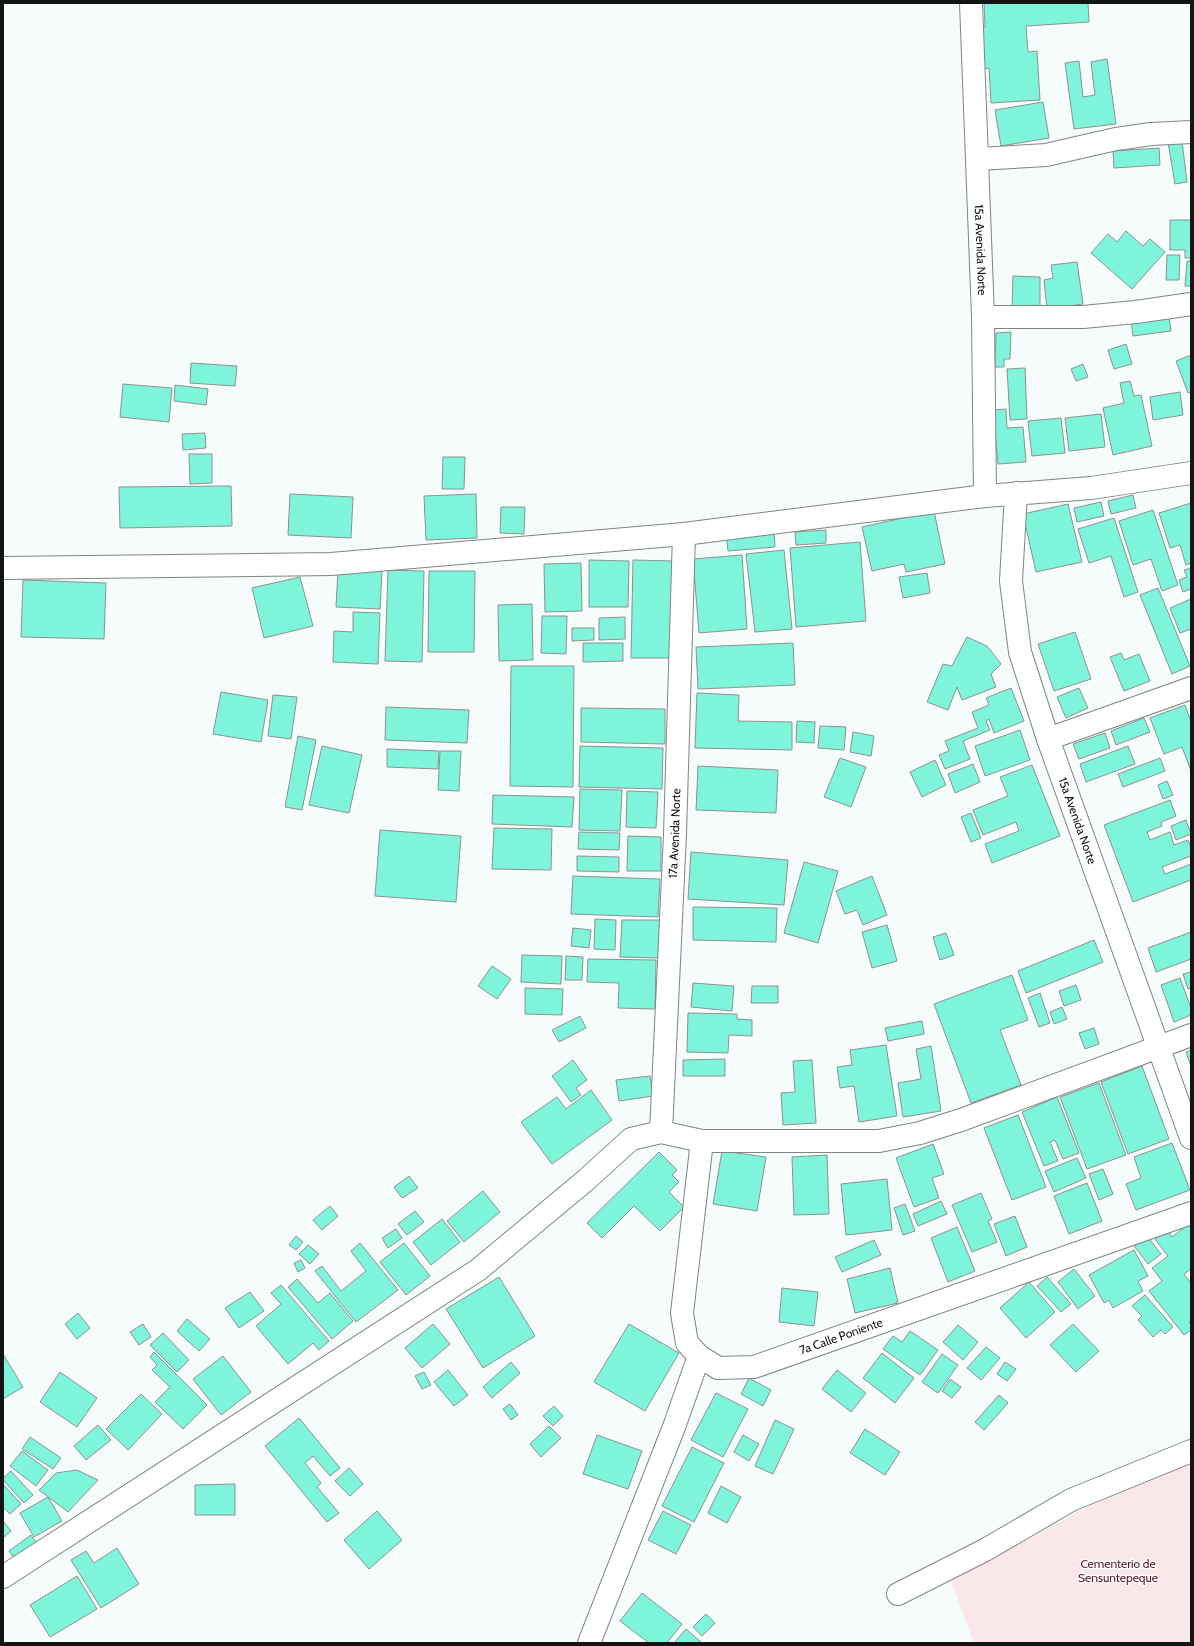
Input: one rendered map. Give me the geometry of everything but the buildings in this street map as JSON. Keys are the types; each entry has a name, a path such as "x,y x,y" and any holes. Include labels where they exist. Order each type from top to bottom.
{"street":[{"name":"15a Avenida Norte","path":"971,3 983,317 985,496"},
{"path":"978,159 1046,155 1116,139 1151,134 1191,132"},
{"path":"983,317 1083,317 1136,312 1191,304"},
{"path":"3,568 331,564 684,534 985,496 1091,488 1191,473"},
{"name":"15a Avenida Norte","path":"1016,493 1011,581 1020,652 1048,739 1191,1138"},
{"name":"17a Avenida Norte","path":"661,1132 676,834 684,534"},
{"path":"1048,739 1191,688"},
{"path":"3,1577 478,1270 586,1180 631,1139 661,1132 702,1141 879,1141 920,1133 962,1120 1191,1035"},
{"name":"7a Calle Poniente","path":"702,1141 682,1312 687,1343 699,1356 718,1368 754,1367 1191,1213"},
{"path":"589,1643 674,1427 699,1356"},
{"path":"898,1594 985,1550 1071,1500 1191,1451"}],"green space":[{"name":"Cementerio de Sensuntepeque","path":"1191,1461 1191,1643 974,1643 951,1581 1089,1506"}]}
